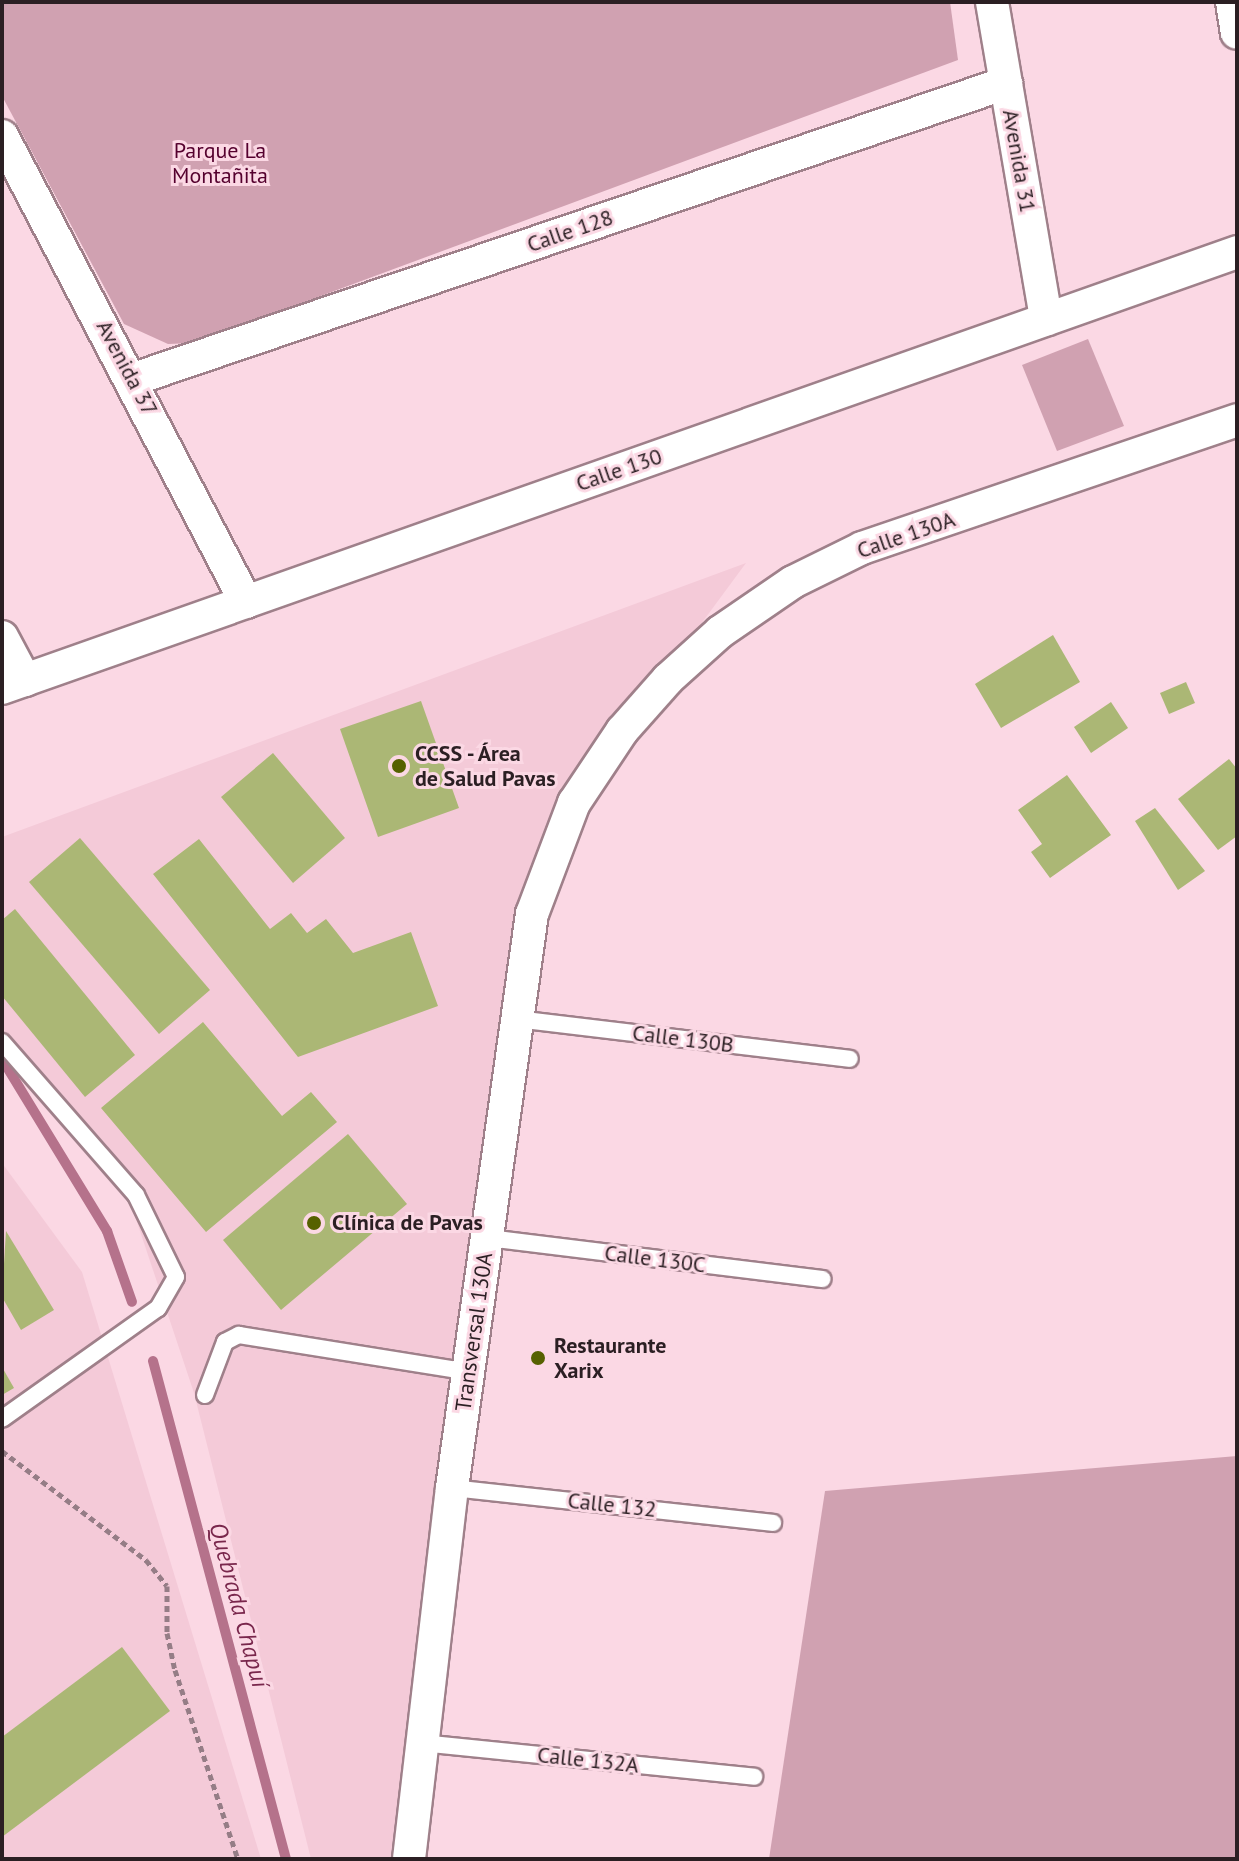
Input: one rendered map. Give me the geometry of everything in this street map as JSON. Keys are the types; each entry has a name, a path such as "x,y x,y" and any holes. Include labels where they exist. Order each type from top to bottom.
{"street":[{"name":"Avenida 31","path":"992,2 1046,319"},
{"path":"1232,2 1237,33"},
{"name":"Calle 128","path":"134,379 1006,83"},
{"name":"Avenida 37","path":"2,136 134,379 246,602"},
{"name":"Calle 130","path":"13,684 1237,252"},
{"name":"Calle 130A","path":"622,731 720,632 793,582 862,548 1237,420"},
{"path":"2,637 13,684"},
{"name":"Transversal 130A","path":"409,1859 452,1488 532,914 574,803 622,731"}],"lane":[{"name":"Calle 130B","path":"516,1019 850,1059"},
{"path":"2,1042 136,1195 176,1277 158,1308 2,1419"},
{"name":"Calle 130C","path":"488,1238 822,1279"},
{"path":"205,1395 225,1342 239,1335 469,1372"},
{"name":"Calle 132","path":"452,1488 773,1523"},
{"name":"Calle 132A","path":"422,1743 754,1777"}],"path":[{"path":"2,1451 146,1560 167,1586 167,1633 175,1670 238,1859"}],"shaded area":[{"name":"Clínica de Pavas","path":"746,563 622,731 532,914 397,1859 311,1859 194,1393 132,1207 2,1027 2,837"},
{"path":"2,1163 82,1272 261,1859 2,1859"}],"green space":[{"name":"Parque La Montañita","path":"2,2 950,2 958,60 194,343 168,344 124,324 2,96"},
{"path":"1088,339 1124,426 1057,451 1022,365"},
{"path":"1237,1456 1237,1859 769,1859 825,1491"}],"building":[{"path":"1053,635 1080,682 1001,728 975,684"},
{"path":"1186,682 1195,703 1169,714 1160,693"},
{"path":"421,701 459,808 378,837 340,729"},
{"path":"1111,702 1128,728 1091,753 1074,727"},
{"path":"273,753 345,838 293,883 221,797"},
{"path":"1229,759 1237,769 1237,836 1218,850 1178,799"},
{"path":"1067,775 1111,835 1050,878 1031,852 1042,844 1018,810"},
{"path":"1155,808 1205,871 1178,890 1135,821"},
{"path":"80,838 210,990 159,1034 29,882"},
{"path":"199,839 270,929 291,913 307,933 326,919 353,953 411,932 438,1006 298,1057 153,874"},
{"path":"15,909 135,1055 85,1097 2,996 2,920"},
{"path":"203,1022 282,1116 311,1092 337,1122 206,1232 101,1108"},
{"path":"348,1134 407,1204 281,1310 223,1240"},
{"path":"6,1231 54,1310 21,1330 2,1297"},
{"path":"2,1367 14,1388 2,1395"},
{"path":"122,1647 170,1711 2,1837 2,1737"}],"waterway":[{"name":"Quebrada Chapuí","path":"2,1059 107,1231 132,1302"},
{"name":"Quebrada Chapuí","path":"153,1361 286,1859"}],"place":[{"name":"CCSS - Área de Salud Pavas","path":"399,766"},
{"name":"Clínica de Pavas","path":"314,1223"},
{"name":"Restaurante Xarix","path":"538,1358"}]}
